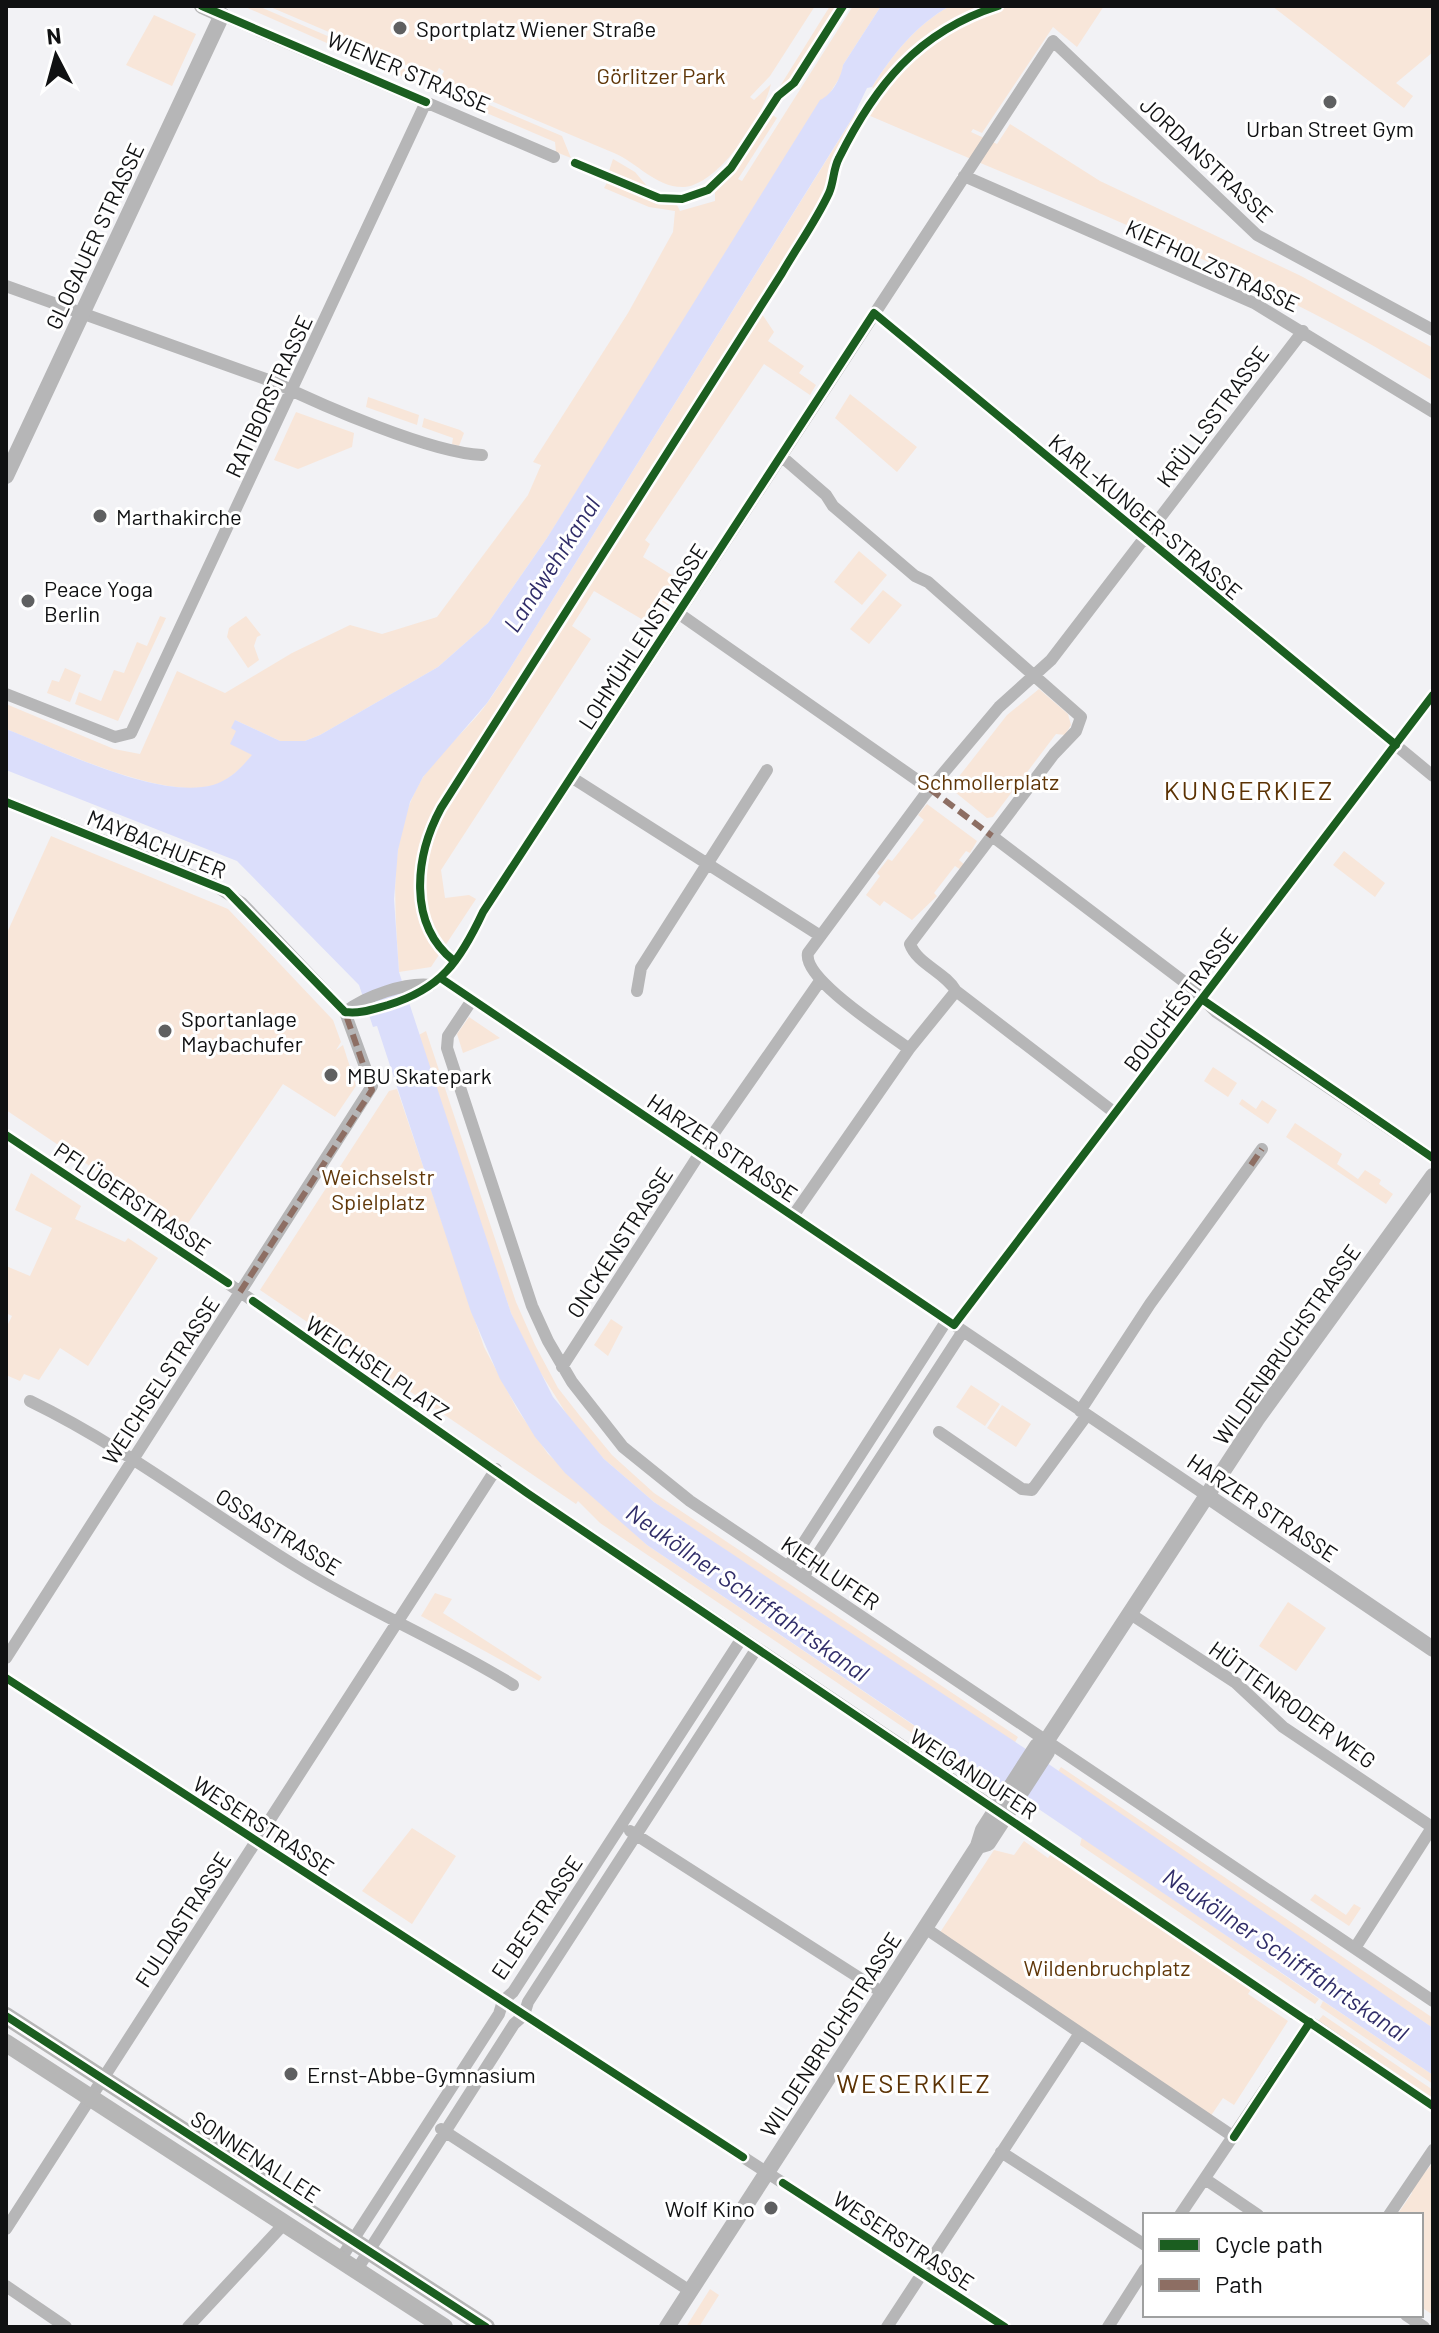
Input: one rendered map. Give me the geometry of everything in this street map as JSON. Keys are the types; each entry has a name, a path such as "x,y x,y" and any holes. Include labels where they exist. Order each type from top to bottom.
{"main road":[{"name":"SONNENALLEE","path":"6,2016 486,2327"},
{"name":"SONNENALLEE","path":"6,2043 444,2327"}],"street":[{"name":"WIENER STRASSE","path":"202,6 554,157"},
{"name":"GLOGAUER STRASSE","path":"6,476 222,15"},
{"name":"LOHMÜHLENSTRASSE","path":"437,982 1053,41"},
{"name":"JORDANSTRASSE","path":"1053,41 1257,235 1433,330"},
{"name":"RATIBORSTRASSE","path":"6,694 115,737 128,737 426,102"},
{"name":"KIEFHOLZSTRASSE","path":"964,176 1254,303 1433,412"},
{"path":"6,286 450,450 482,455"},
{"name":"KARL-KUNGER-STRASSE","path":"874,313 1433,776"},
{"name":"KRÜLLSSTRASSE","path":"1036,676 1303,331"},
{"path":"781,456 891,556 928,582 1075,709 1080,724 910,944 915,953 949,979 956,991 1115,1113"},
{"path":"678,613 930,789"},
{"path":"909,1049 820,981 806,958 819,935 930,789 999,707 1036,676"},
{"name":"BOUCHÉSTRASSE","path":"788,1567 955,1325 1433,695"},
{"path":"637,991 641,968 767,770"},
{"path":"571,777 819,935"},
{"name":"MAYBACHUFER","path":"6,802 227,891 345,1012 371,1084"},
{"path":"992,836 1191,987 1203,1000 1433,1158"},
{"name":"ONCKENSTRASSE","path":"562,1367 700,1153 820,981"},
{"path":"345,1012 405,994 423,994 437,982"},
{"name":"HARZER STRASSE","path":"437,982 472,1000 1433,1649"},
{"path":"793,1216 909,1049 956,991"},
{"name":"KIEHLUFER","path":"472,1000 448,1036 450,1060 532,1306 562,1367 623,1447 690,1501 1433,2001"},
{"name":"WEICHSELSTRASSE","path":"6,1658 370,1093 371,1084"},
{"name":"PFLÜGERSTRASSE","path":"6,1135 240,1292"},
{"path":"939,1432 1022,1489 1032,1490 1150,1304 1262,1149"},
{"name":"WILDENBRUCHSTRASSE","path":"978,1846 988,1843 1014,1792 1206,1495 1433,1176"},
{"name":"WEICHSELPLATZ","path":"240,1292 496,1469"},
{"name":"BOUCHÉSTRASSE","path":"803,1577 955,1325"},
{"name":"OSSASTRASSE","path":"30,1401 133,1460 298,1568 513,1685"},
{"name":"FULDASTRASSE","path":"6,2229 496,1469"},
{"name":"WEIGANDUFER","path":"496,1469 996,1809"},
{"name":"HÜTTENRODER WEG","path":"1129,1613 1236,1683 1283,1727 1433,1827"},
{"name":"ELBESTRASSE","path":"340,2260 499,2014 503,2001 513,1992 742,1638"},
{"name":"ELBESTRASSE","path":"356,2271 514,2024 524,2015 528,2002 757,1648"},
{"name":"WESERSTRASSE","path":"6,1678 503,2001"},
{"name":"WILDENBRUCHSTRASSE","path":"667,2327 978,1846 983,1830 996,1809 1014,1792"},
{"path":"621,1825 883,1993"},
{"path":"1355,1948 1433,1827"},
{"path":"925,1928 1234,2137"},
{"name":"WESERSTRASSE","path":"524,2015 1005,2327"},
{"path":"1181,2213 1310,2022 1433,2106"},
{"path":"887,2327 1080,2033"},
{"path":"430,2122 690,2291"},
{"path":"1390,2213 1433,2150"},
{"path":"1001,2152 1143,2244"},
{"path":"1205,2179 1255,2213"},
{"path":"188,2327 284,2224"},
{"path":"1108,2327 1143,2272"},
{"path":"6,2286 66,2327"}],"green space":[{"path":"243,6 258,6 420,76 417,83"},
{"name":"Görlitzer Park","path":"268,6 815,6 770,76 750,97 754,100 771,84 750,130 725,162 698,183 684,187 665,184 623,157 440,79 444,71 439,68 434,77"},
{"path":"830,6 839,6 791,82 777,91"},
{"path":"853,6 881,6 843,65 842,74 547,538 488,623 438,667 305,741 280,741 235,720 237,731 253,755 225,780 199,788 173,787 114,772 6,729 6,704 114,749 140,754 177,671 225,693 292,653 350,625 382,634 437,617 528,495 541,465 533,462 628,313 673,232 675,211 649,207 604,188 608,181 654,200 676,203 680,211 715,201 715,190 732,173 771,114 777,118 738,179 742,181"},
{"path":"950,6 1104,6 1077,47 1053,27 982,133 973,129 971,132 997,144 1010,124 1100,181 1301,276 1433,348 1433,381 1365,341 1226,270 868,115 878,93 872,87 888,63 916,31"},
{"path":"1272,6 1433,6 1433,52 1396,83 1413,96 1404,108"},
{"path":"154,15 196,34 172,86 126,65"},
{"path":"452,89 562,136 571,158 556,152 555,142 449,97"},
{"path":"857,111 857,123 834,162 828,190 834,192 762,314 774,332 768,341 804,366 799,373 816,385 810,395 764,364 645,540 650,544 643,557 683,582 655,627 594,591 572,626 591,639 441,870 445,898 469,895 476,899 431,967 399,972 395,898 398,848 411,801 422,779 498,687"},
{"path":"613,159 635,172 652,192 608,174"},
{"path":"850,394 917,447 897,472 835,418"},
{"path":"368,397 419,415 417,425 366,407"},
{"path":"296,412 354,433 352,447 298,469 274,460"},
{"path":"424,418 464,433 459,446 452,444 453,438 422,427"},
{"path":"859,551 887,575 862,605 834,582"},
{"path":"883,590 902,605 869,644 850,629"},
{"path":"160,616 166,618 118,721 75,704 79,692 101,701 114,670 124,673 137,642 147,646"},
{"path":"246,616 261,635 254,646 259,660 248,668 227,637 229,628"},
{"path":"65,668 81,675 70,702 47,693 52,680 59,682"},
{"name":"Schmollerplatz","path":"1039,689 1068,714 1071,725 1065,735 1056,734 993,817 987,818 950,788 1007,715"},
{"name":"Schmollerplatz","path":"927,804 977,841 970,853 966,851 959,860 965,865 961,870 955,866 934,893 937,896 912,920 884,901 880,906 866,895 880,876 877,873 888,859 892,861 924,820 918,815"},
{"name":"Sportanlage Maybachufer","path":"51,836 228,909 333,1020 341,1042 336,1050 343,1045 356,1086 335,1117 283,1084 184,1229 6,1110 6,935"},
{"path":"1344,851 1385,883 1375,897 1333,865"},
{"path":"469,1017 500,1038 463,1053 457,1034"},
{"path":"426,1031 516,1302 558,1388 612,1455 654,1493 1018,1737 1014,1744 654,1502 604,1459 571,1421 530,1356 511,1313 417,1036"},
{"path":"1213,1067 1237,1083 1228,1097 1204,1081"},
{"name":"Weichselstr Spielplatz","path":"397,1089 484,1347 517,1409 548,1454 647,1545 990,1777 986,1783 600,1523 578,1501 576,1504 260,1290 389,1091"},
{"path":"1242,1099 1256,1109 1262,1100 1277,1110 1268,1124 1239,1104"},
{"path":"1295,1123 1342,1154 1337,1164 1358,1179 1365,1170 1381,1180 1379,1184 1393,1194 1386,1204 1286,1137"},
{"path":"31,1173 81,1206 75,1219 125,1242 128,1238 158,1258 88,1366 60,1348 39,1380 24,1374 20,1381 6,1375 6,1328 12,1316 6,1313 6,1266 30,1276 52,1228 15,1210"},
{"path":"611,1319 623,1327 608,1356 594,1345"},
{"path":"971,1385 1000,1404 985,1426 956,1407"},
{"path":"1002,1405 1031,1424 1016,1447 987,1428"},
{"path":"435,1593 452,1599 443,1613 542,1677 539,1681 421,1616"},
{"path":"1288,1602 1326,1628 1296,1671 1259,1646"},
{"path":"1061,1767 1433,2018 1433,2028 1057,1773"},
{"path":"412,1828 456,1856 412,1924 362,1891"},
{"path":"1082,1837 1319,1999 1315,2004 1080,1845"},
{"name":"Wildenbruchplatz","path":"1024,1841 1048,1858 1053,1851 1253,1986 1248,1994 1288,2021 1234,2105 1223,2098 1210,2117 939,1934 994,1850 1014,1855"},
{"path":"1315,1894 1346,1915 1354,1904 1361,1908 1349,1926 1310,1900"},
{"path":"1323,2001 1433,2075 1433,2084 1320,2007"},
{"path":"1323,2015 1433,2090 1433,2099 1318,2021"},
{"path":"1433,2163 1433,2315 1423,2308 1423,2213 1398,2213 1412,2193 1410,2189"},
{"path":"710,2289 719,2295 699,2327 686,2327"}],"water":[{"path":"881,6 950,6 916,31 872,87 867,88 853,117 507,673 487,703 423,777 410,802 398,850 394,899 399,972 511,1313 553,1397 604,1459 654,1502 1050,1765 1433,2028 1433,2075 647,1545 565,1473 535,1437 500,1379 471,1312 377,1026 373,1027 359,985 237,861 6,770 6,729 81,760 138,779 165,786 191,788 213,785 230,777 252,755 230,744 236,731 231,728 235,720 280,741 305,741 438,667 488,623 547,538 820,100 835,86 843,65"}],"marked path":[{"path":"930,789 992,836"},
{"path":"240,1292 372,1090 345,1012"},
{"path":"1251,1165 1262,1149"}],"cycle path":[{"path":"202,6 426,102"},
{"path":"575,163 659,198 682,199 708,190 731,168 778,96 794,83 843,6"},
{"path":"454,961 439,946 428,928 420,889 425,847 441,808 812,224 829,193 839,158 868,108 884,85 922,47 969,17 998,6"},
{"path":"345,1012 367,1011 422,991 457,959 483,912 874,313 1396,745"},
{"path":"442,979 954,1325 1433,695"},
{"path":"6,802 227,891 345,1012"},
{"path":"1203,1000 1433,1158"},
{"path":"6,1135 228,1283"},
{"path":"253,1301 527,1493 1433,2106"},
{"path":"6,1678 743,2157"},
{"path":"6,2016 486,2327"},
{"path":"1234,2137 1310,2022"},
{"path":"783,2183 1005,2327"}],"place":[{"name":"Sportplatz Wiener Straße","path":"400,28"},
{"name":"Urban Street Gym","path":"1330,102"},
{"name":"Marthakirche","path":"100,516"},
{"name":"Peace Yoga Berlin","path":"28,601"},
{"name":"Sportanlage Maybachufer","path":"165,1031"},
{"name":"MBU Skatepark","path":"331,1075"},
{"name":"Ernst-Abbe-Gymnasium","path":"291,2074"},
{"name":"Wolf Kino","path":"771,2208"}],"district":[{"name":"KUNGERKIEZ","path":"1249,789"},
{"name":"WESERKIEZ","path":"914,2082"}],"water label":[{"name":"Landwehrkanal","path":"551,564"},
{"name":"Neuköllner Schifffahrtskanal","path":"748,1592"},
{"name":"Neuköllner Schifffahrtskanal","path":"1286,1954"}]}
